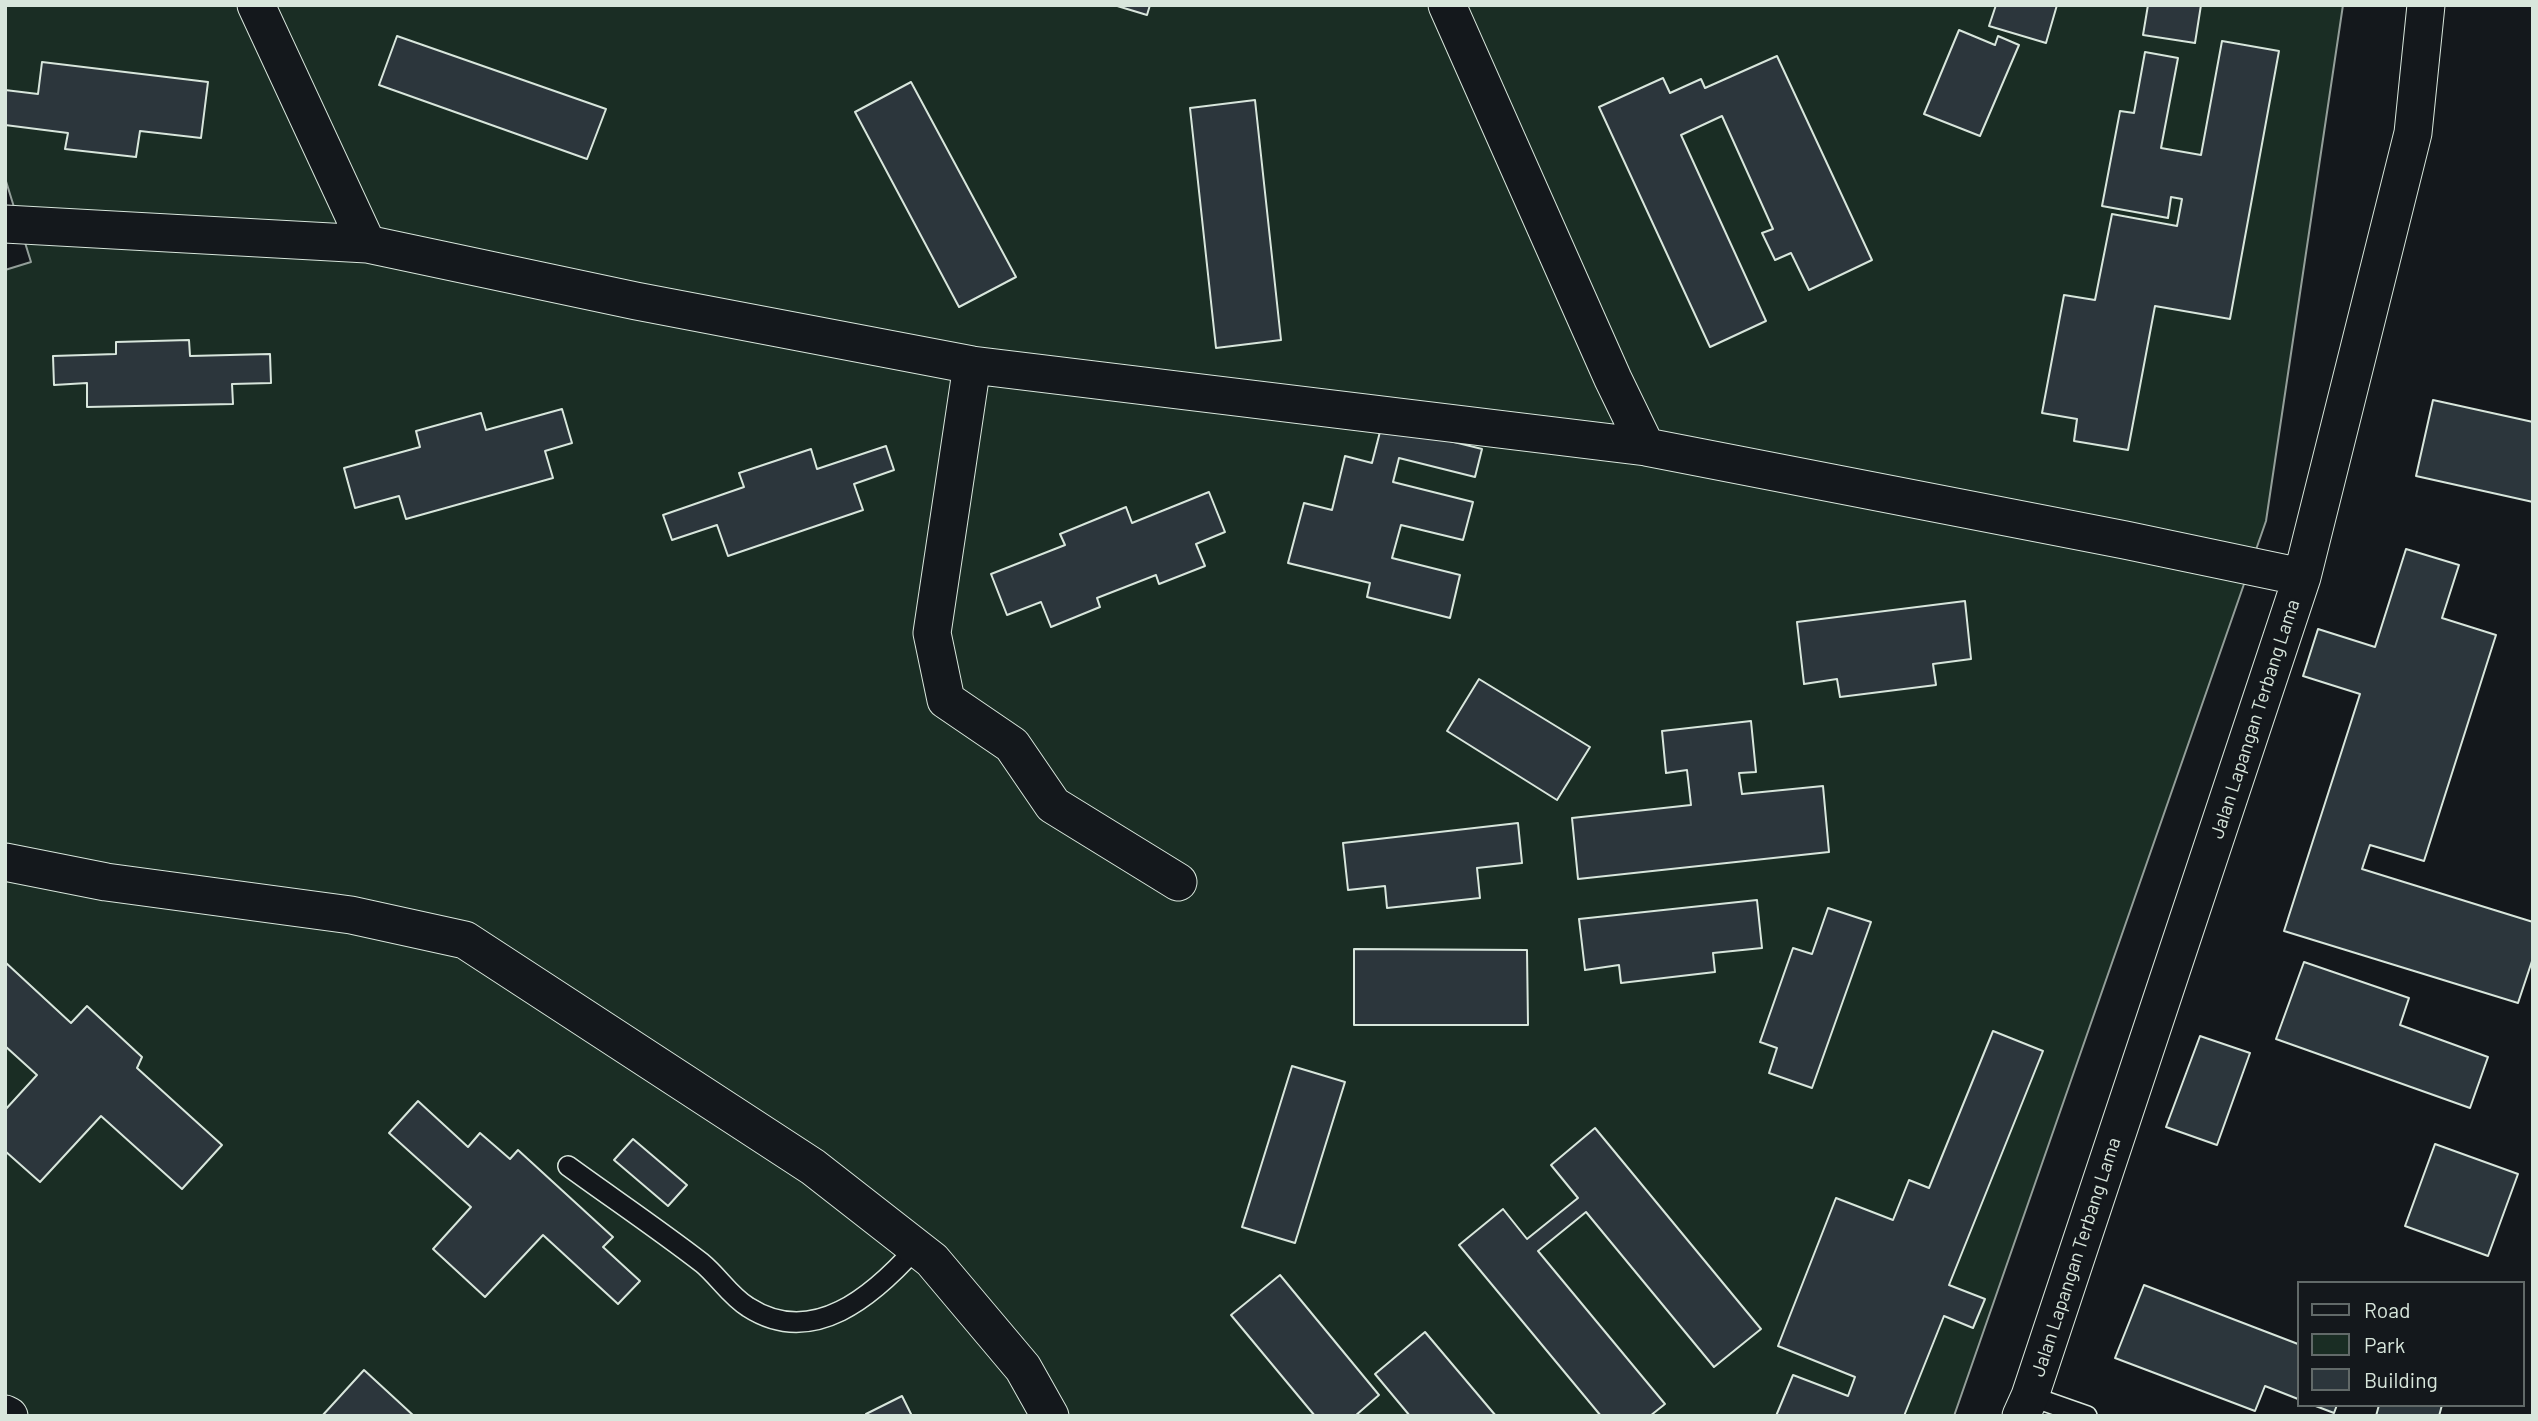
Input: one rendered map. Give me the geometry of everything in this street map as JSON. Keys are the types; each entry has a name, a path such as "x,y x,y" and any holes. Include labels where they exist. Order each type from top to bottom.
{"street":[{"path":"256,5 368,244"},
{"path":"1447,5 1613,379 1646,447"},
{"name":"Jalan Lapangan Terbang Lama","path":"2026,1406 2302,577 2413,133 2426,5"},
{"path":"5,224 368,244 636,301 972,365 1646,447 2302,577"},
{"path":"972,365 932,633 946,700 1012,745 1053,805 1178,883"},
{"path":"5,862 106,882 351,915 465,940 813,1167 932,1260 1023,1368 1049,1416"}],"lane":[{"path":"568,1166 704,1264 746,1306 773,1320 794,1324 815,1320 857,1304 891,1277 916,1248"},
{"path":"2026,1406 2087,1416"}],"green space":[{"path":"5,5 2343,5 2266,521 1954,1416 5,1416 5,270 31,262 5,178"}],"building":[{"path":"1114,5 1150,5 1147,15"},
{"path":"1996,5 2057,5 2046,43 1989,26"},
{"path":"2148,5 2201,5 2195,43 2143,35"},
{"path":"1959,30 1995,45 1998,36 2019,45 1980,136 1924,114"},
{"path":"397,36 606,109 587,159 379,85"},
{"path":"2222,41 2279,51 2230,319 2155,306 2128,450 2074,441 2077,419 2042,413 2064,295 2095,300 2112,214 2177,226 2182,199 2171,197 2168,218 2102,206 2120,111 2134,113 2145,52 2178,58 2161,148 2201,155"},
{"path":"1777,56 1872,260 1809,290 1791,253 1775,260 1762,233 1773,229 1722,116 1681,135 1766,321 1710,347 1599,107 1663,78 1670,93 1701,79 1705,88"},
{"path":"42,62 208,82 201,138 140,131 136,157 65,149 68,133 5,125 5,90 38,94"},
{"path":"911,82 1016,277 959,307 855,112"},
{"path":"1255,100 1281,340 1216,348 1190,108"},
{"path":"189,340 190,356 270,354 271,383 232,384 233,404 87,407 87,383 54,385 53,356 116,354 116,342"},
{"path":"2433,400 2533,422 2533,502 2416,476"},
{"path":"562,409 572,443 545,451 553,478 406,519 399,496 355,508 344,468 420,447 416,431 481,413 486,430"},
{"path":"1382,424 1482,449 1475,477 1399,458 1393,482 1473,502 1463,540 1401,525 1392,558 1460,575 1450,618 1367,597 1370,583 1288,563 1304,503 1332,510 1345,456 1372,463"},
{"path":"886,446 894,470 854,484 863,510 728,556 717,525 672,540 663,515 744,487 739,473 811,449 817,469"},
{"path":"1209,492 1225,532 1196,544 1205,566 1159,584 1156,575 1097,598 1100,607 1051,627 1041,602 1007,615 991,574 1065,545 1060,534 1126,507 1132,523"},
{"path":"2406,549 2459,565 2442,618 2496,635 2424,861 2370,845 2362,869 2533,922 2533,958 2518,1003 2284,931 2360,694 2303,676 2318,629 2375,647"},
{"path":"1965,601 1971,659 1933,664 1936,685 1840,697 1837,679 1804,684 1797,622"},
{"path":"1479,679 1590,747 1557,800 1447,731"},
{"path":"1751,721 1756,772 1739,773 1742,794 1823,786 1829,852 1578,879 1572,818 1691,805 1687,770 1666,773 1662,731"},
{"path":"1518,823 1522,863 1477,868 1480,898 1387,908 1385,886 1348,890 1343,843"},
{"path":"1757,900 1762,948 1713,953 1715,972 1621,983 1619,965 1585,970 1579,919"},
{"path":"1828,908 1871,922 1812,1088 1769,1073 1777,1048 1760,1042 1793,948 1812,954"},
{"path":"1354,949 1527,950 1528,1025 1354,1025"},
{"path":"5,962 71,1023 87,1006 142,1057 137,1068 222,1145 182,1189 101,1116 40,1182 5,1151 5,1110 37,1075 5,1046"},
{"path":"2304,962 2409,998 2400,1025 2488,1057 2470,1108 2276,1039"},
{"path":"1993,1031 2043,1051 1949,1285 1985,1299 1973,1328 1944,1316 1904,1416 1776,1416 1793,1375 1848,1396 1855,1377 1778,1346 1836,1198 1893,1220 1909,1180 1929,1188"},
{"path":"2200,1036 2250,1053 2217,1145 2166,1127"},
{"path":"1292,1066 1345,1082 1295,1243 1242,1227"},
{"path":"418,1101 468,1147 480,1133 510,1159 518,1150 613,1237 603,1247 640,1281 618,1304 543,1235 485,1297 433,1249 471,1207 389,1133"},
{"path":"1595,1128 1761,1329 1714,1367 1586,1212 1538,1251 1665,1404 1650,1416 1601,1416 1459,1245 1503,1209 1527,1239 1578,1198 1551,1165"},
{"path":"633,1139 687,1185 668,1206 614,1160"},
{"path":"2435,1144 2518,1174 2488,1256 2405,1226"},
{"path":"1280,1275 1379,1395 1355,1416 1315,1416 1231,1315"},
{"path":"2144,1285 2296,1343 2296,1398 2265,1386 2255,1411 2115,1358"},
{"path":"1425,1332 1496,1416 1410,1416 1375,1374"},
{"path":"364,1370 414,1416 322,1416"},
{"path":"902,1396 912,1416 867,1416 866,1414"},
{"path":"2318,1407 2336,1407 2334,1413"},
{"path":"2378,1407 2441,1407 2439,1416 2376,1416"}]}
